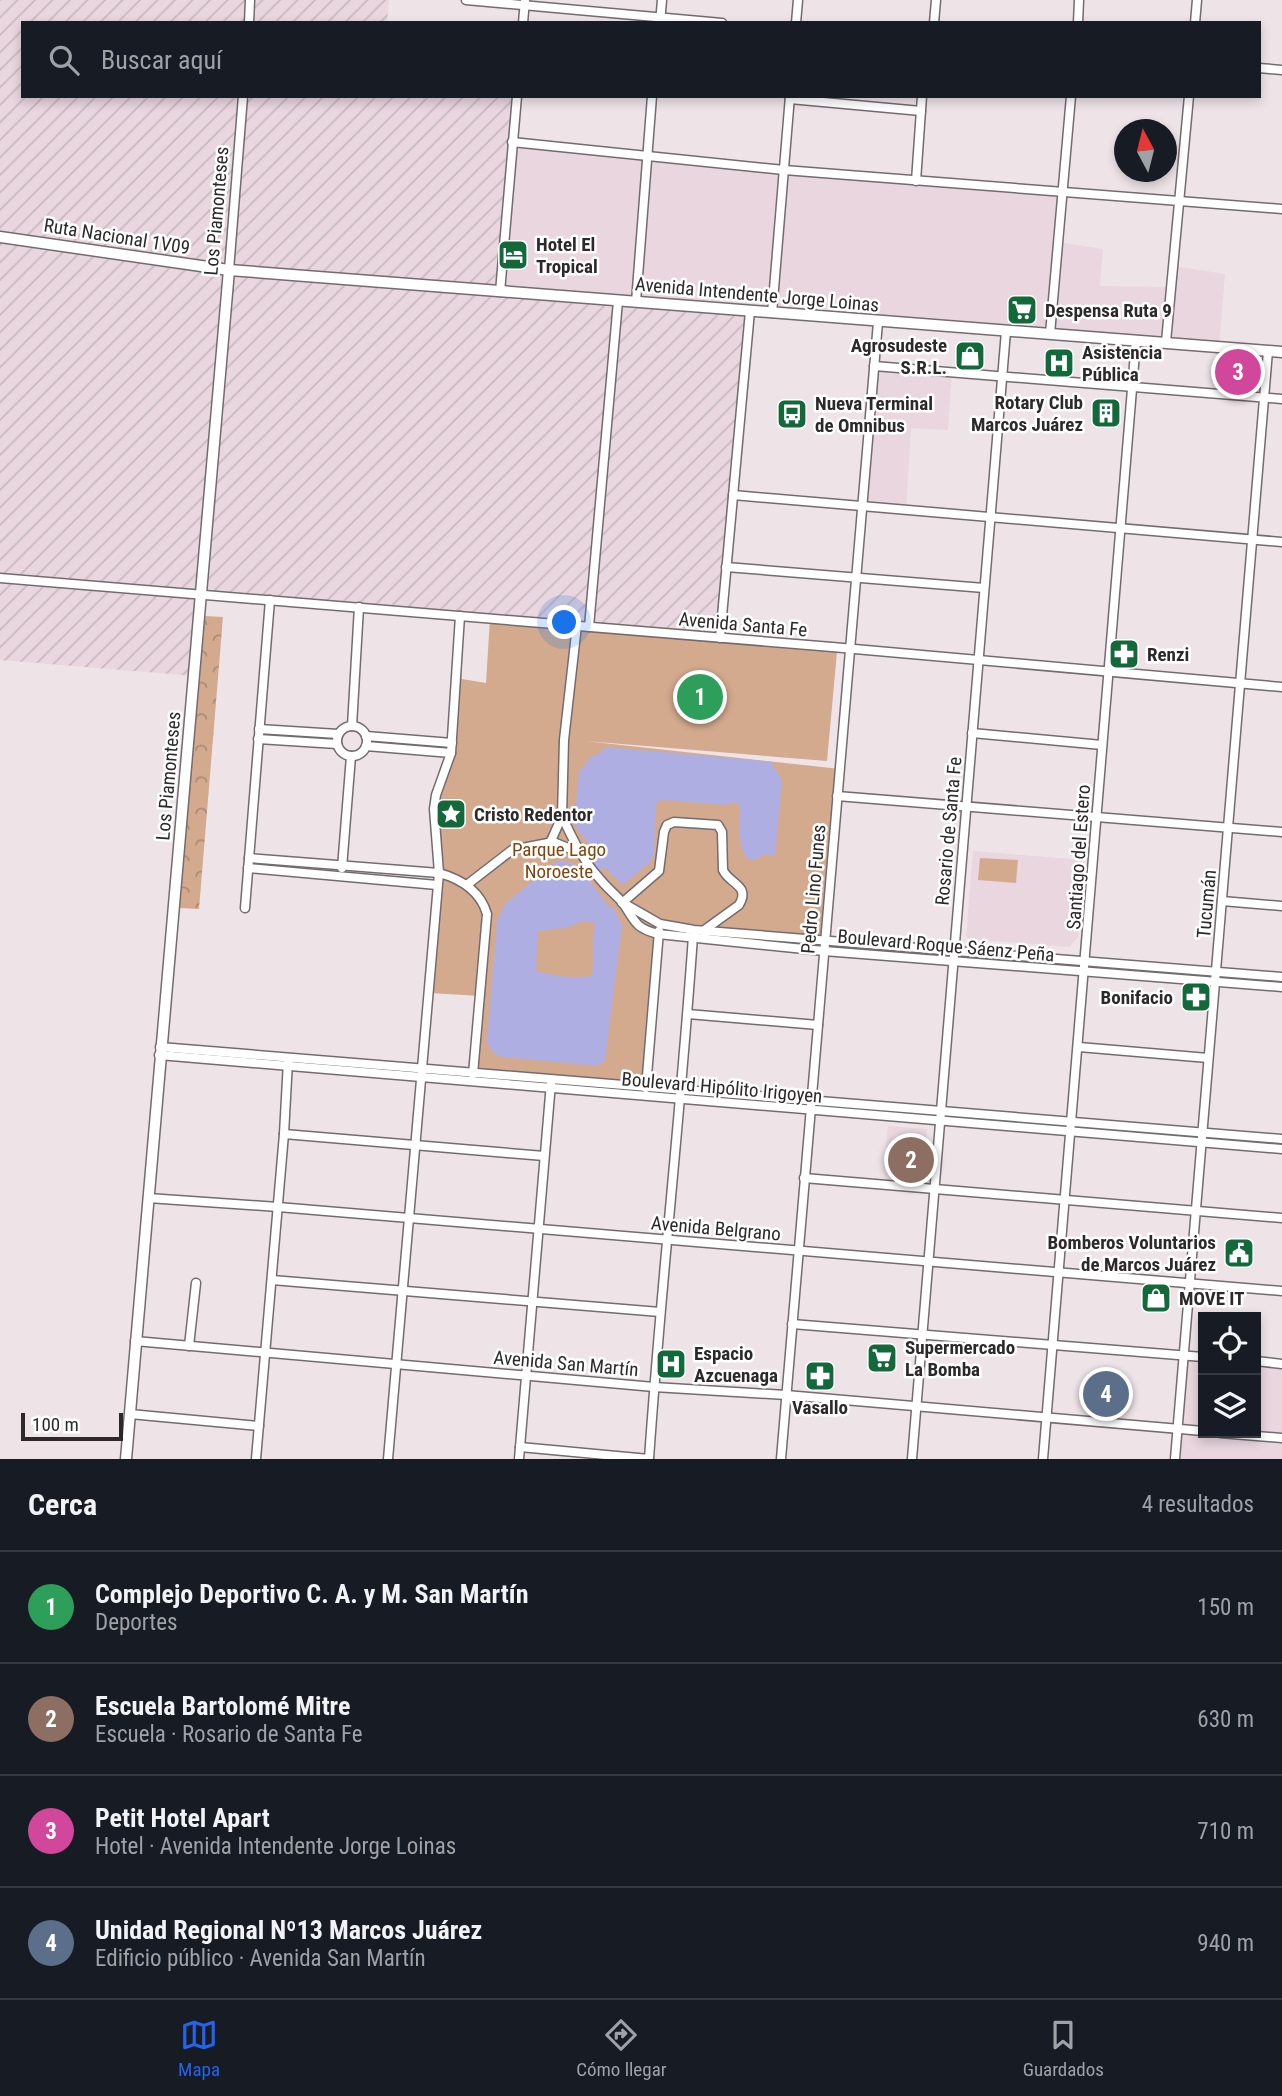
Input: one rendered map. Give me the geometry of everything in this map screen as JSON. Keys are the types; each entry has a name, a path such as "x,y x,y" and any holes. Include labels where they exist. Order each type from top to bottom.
{"main road":[{"name":"Ruta Nacional 1V09","path":"0,237 229,270"},
{"name":"Avenida Intendente Jorge Loinas","path":"229,270 1282,352"},
{"name":"Los Piamonteses","path":"127,1459 135,1341 229,270"}],"street":[{"path":"249,21 250,0"},
{"path":"466,0 525,3 681,21"},
{"path":"660,20 662,0"},
{"path":"796,21 798,0"},
{"path":"934,21 936,0"},
{"path":"1078,21 1080,0"},
{"path":"1195,21 1197,0"},
{"path":"523,21 525,3"},
{"path":"1261,68 1282,70"},
{"name":"Los Piamonteses","path":"229,270 243,98"},
{"path":"500,292 517,98"},
{"path":"636,302 652,98"},
{"path":"772,313 790,98 921,111"},
{"path":"916,181 922,98"},
{"path":"1050,334 1071,98"},
{"path":"1166,342 1189,98"},
{"path":"512,142 784,170 1282,209"},
{"path":"589,626 618,301"},
{"path":"720,638 750,311"},
{"name":"Pedro Lino Funes","path":"781,1459 878,322"},
{"name":"Rosario de Santa Fe","path":"912,1459 1006,331"},
{"name":"Santiago del Estero","path":"1043,1459 1136,341"},
{"name":"Tucumán","path":"1175,1459 1268,351"},
{"path":"874,366 1282,399"},
{"path":"733,495 1282,542"},
{"path":"726,567 984,588"},
{"name":"Avenida Santa Fe","path":"0,578 1282,687"},
{"path":"245,908 270,600"},
{"path":"352,726 359,607"},
{"path":"388,1459 439,873 434,809 452,748 460,616"},
{"path":"468,884 512,850 551,841 562,816 564,740 577,625"},
{"path":"352,726 363,730 366,741 360,753 351,756 342,752 337,744 338,734 344,728 352,726"},
{"path":"260,729 338,734"},
{"path":"972,733 1102,745"},
{"path":"258,739 337,744"},
{"path":"366,741 452,748"},
{"path":"341,876 351,756"},
{"path":"837,796 1282,832"},
{"name":"Boulevard Roque Sáenz Peña","path":"562,816 587,864 622,903 633,922 646,931 658,934 693,934 824,951 1282,987"},
{"path":"622,903 659,871 667,825 674,822 718,825 722,832 723,870 742,892 742,900 704,930"},
{"path":"551,841 579,852"},
{"path":"249,858 439,873 468,884 487,914 473,1074"},
{"path":"248,868 437,885"},
{"path":"1222,901 1282,906"},
{"name":"Boulevard Roque Sáenz Peña","path":"622,903 660,924 693,934 704,930 1282,977"},
{"path":"646,1088 660,924"},
{"path":"520,1447 649,1459 693,934"},
{"path":"688,1014 818,1025"},
{"path":"1079,1047 1208,1058"},
{"name":"Boulevard Hipólito Irigoyen","path":"160,1051 681,1094 811,1099 1282,1139"},
{"path":"256,1459 288,1061"},
{"name":"Boulevard Hipólito Irigoyen","path":"421,1073 473,1074 550,1084 646,1088 810,1110 1282,1149"},
{"path":"519,1459 550,1084"},
{"path":"284,1134 544,1156"},
{"path":"804,1178 1282,1218"},
{"name":"Avenida Belgrano","path":"148,1198 1282,1291"},
{"path":"272,1280 660,1312"},
{"path":"189,1346 196,1283"},
{"path":"792,1324 1198,1356"},
{"name":"Avenida San Martín","path":"135,1341 1198,1431"},
{"path":"1261,1362 1282,1364"},
{"path":"130,1414 259,1426"},
{"path":"1261,1436 1282,1438"}],"shaded area":[{"path":"0,0 389,0 387,21 21,21 21,98 517,98 500,292 750,311 720,638 202,594 194,676 0,660"},
{"path":"512,142 1062,193 1058,242 1103,249 1100,286 1171,287 1174,266 1225,274 1219,347 500,292"},
{"path":"874,366 952,371 948,430 911,428 906,510 861,505"},
{"path":"973,851 1084,860 1078,937 1069,947 969,939 966,936"},
{"path":"888,1126 927,1129 923,1178 919,1182 895,1180 898,1149 886,1148"},
{"path":"1183,1355 1198,1356 1198,1438 1261,1438 1261,1362 1282,1364 1282,1459 1175,1459"}],"green space":[{"path":"205,616 223,617 199,909 179,908"},
{"name":"Parque Lago Noroeste","path":"490,618 577,625 565,740 568,740 578,630 837,652 827,761 585,741 840,769 825,939 660,925 646,1088 473,1074 480,996 430,993 437,885 434,809 451,753 456,678 486,683"},
{"path":"980,858 1018,860 1016,883 978,880"},
{"path":"717,934 1282,980 1282,984 716,938"}],"water":[{"path":"606,747 774,762 772,767 782,781 775,856 766,854 749,860 745,855 740,834 740,805 734,802 726,805 660,800 656,805 654,854 649,863 623,885 604,867 589,880 608,906 613,907 622,925 605,1060 597,1066 502,1057 494,1054 487,1042 497,921 506,903 556,862 567,862 583,872 596,861 596,854 574,824 579,772 587,759","holes":["583,921 595,923 592,976 564,976 536,971 538,931 566,928"]}],"place":[{"name":"Hotel El Tropical","path":"513,255"},
{"name":"Despensa Ruta 9","path":"1022,310"},
{"name":"Agrosudeste S.R.L.","path":"970,356"},
{"name":"Asistencia Pública","path":"1059,363"},
{"name":"Petit Hotel Apart","path":"1238,372"},
{"name":"Rotary Club Marcos Juárez","path":"1106,413"},
{"name":"Nueva Terminal de Omnibus","path":"792,414"},
{"name":"Renzi","path":"1124,654"},
{"name":"Complejo Deportivo C. A. y M. San Martín","path":"700,697"},
{"name":"Cristo Redentor","path":"451,814"},
{"name":"Bonifacio","path":"1196,997"},
{"name":"Escuela Bartolomé Mitre","path":"911,1160"},
{"name":"Bomberos Voluntarios de Marcos Juárez","path":"1239,1253"},
{"name":"MOVE IT","path":"1156,1298"},
{"name":"Supermercado La Bomba","path":"882,1358"},
{"name":"Espacio Azcuenaga","path":"671,1364"},
{"name":"Vasallo","path":"820,1376"},
{"name":"Unidad Regional Nº13 Marcos Juárez","path":"1106,1394"}]}
